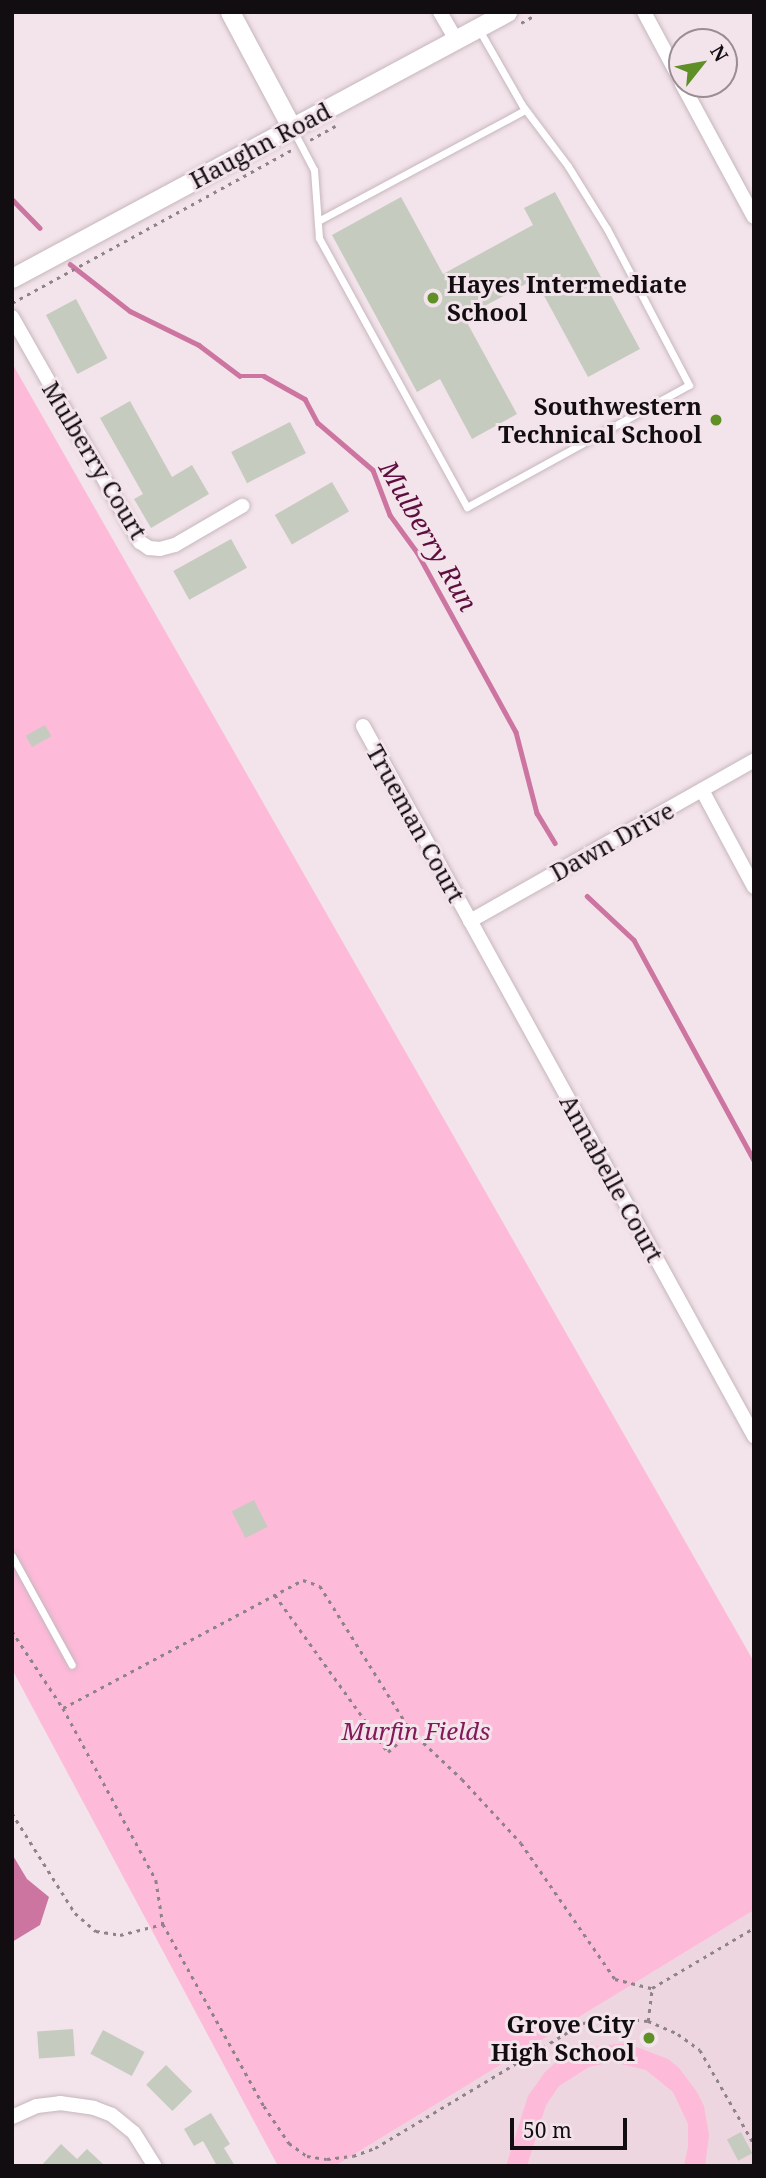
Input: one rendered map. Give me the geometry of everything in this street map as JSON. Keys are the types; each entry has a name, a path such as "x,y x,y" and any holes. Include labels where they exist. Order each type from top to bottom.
{"street":[{"path":"230,12 292,128"},
{"path":"440,12 456,40"},
{"name":"Haughn Road","path":"12,278 507,12"},
{"path":"644,12 668,57"},
{"path":"690,98 754,217"},
{"name":"Mulberry Court","path":"12,317 140,542 149,548 160,549 175,545 242,506"},
{"name":"Trueman Court","path":"363,726 470,921"},
{"name":"Dawn Drive","path":"470,921 754,760"},
{"path":"702,790 754,887"},
{"name":"Annabelle Court","path":"470,921 754,1436"},
{"path":"12,2117 49,2104 81,2103 112,2115 134,2133 155,2166"}],"lane":[{"path":"292,128 314,170 318,238 467,507 689,385 607,229 568,166 525,110 478,28"},
{"path":"318,221 525,110"},
{"path":"12,1556 72,1665"}],"path":[{"path":"12,303 83,264"},
{"path":"63,1707 303,1580 320,1586 411,1731 462,1779 521,1843 615,1979 652,1988 754,1928"},
{"path":"275,1595 388,1752 411,1731"},
{"path":"12,1631 63,1707 156,1880 163,1924 264,2106 289,2143 307,2156 340,2158 375,2148 583,2023 619,2018 648,2021 678,2034 699,2050 754,2144"},
{"path":"12,1813 75,1913 96,1931 120,1935 163,1924"},
{"path":"648,2021 652,1988"}],"shaded area":[{"path":"12,1854 27,1879 49,1897 40,1925 12,1942"},
{"name":"Grove City High School","path":"754,1910 754,2166 335,2166"}],"green space":[{"name":"Murfin Fields","path":"12,363 754,1662 754,1910 335,2166 278,2166 12,1669"},
{"path":"626,2043 668,2059 679,2068 697,2092 704,2106 709,2135 705,2166 684,2166 688,2147 688,2124 673,2092 646,2070 612,2062 589,2067 559,2086 546,2105 527,2166 506,2166 528,2096 545,2072 556,2062 582,2048"}],"building":[{"name":"Hayes Intermediate School","path":"555,192 640,349 588,377 535,279 464,317 517,414 472,439 440,379 417,392 332,235 401,197 443,274 533,225 524,208"},
{"path":"76,299 107,358 77,374 46,315"},
{"path":"130,401 172,477 192,465 209,494 151,528 134,499 143,494 100,418"},
{"path":"290,422 306,453 247,483 231,452"},
{"path":"332,482 349,511 292,544 275,515"},
{"path":"231,539 247,568 189,600 173,571"},
{"path":"45,725 51,736 32,747 26,736"},
{"path":"254,1500 268,1527 245,1538 232,1511"},
{"path":"73,2029 75,2056 39,2058 37,2032"},
{"path":"103,2030 144,2052 132,2076 90,2054"},
{"path":"166,2065 192,2091 172,2111 146,2085"},
{"path":"211,2113 230,2144 224,2148 235,2166 217,2166 203,2141 194,2146 184,2129"},
{"path":"741,2132 752,2153 738,2161 727,2140"},
{"path":"61,2144 77,2159 87,2149 105,2166 41,2166"}],"waterway":[{"name":"Mulberry Run","path":"12,199 40,228"},
{"name":"Mulberry Run","path":"70,264 130,311 199,345 240,376 264,376 305,399 318,423 373,470 390,515 417,552 516,732 537,813 555,843"},
{"name":"Mulberry Run","path":"587,896 634,940 754,1160"}],"place":[{"name":"Hayes Intermediate School","path":"433,298"},
{"name":"Southwestern Technical School","path":"716,420"},
{"name":"Grove City High School","path":"649,2038"}]}
